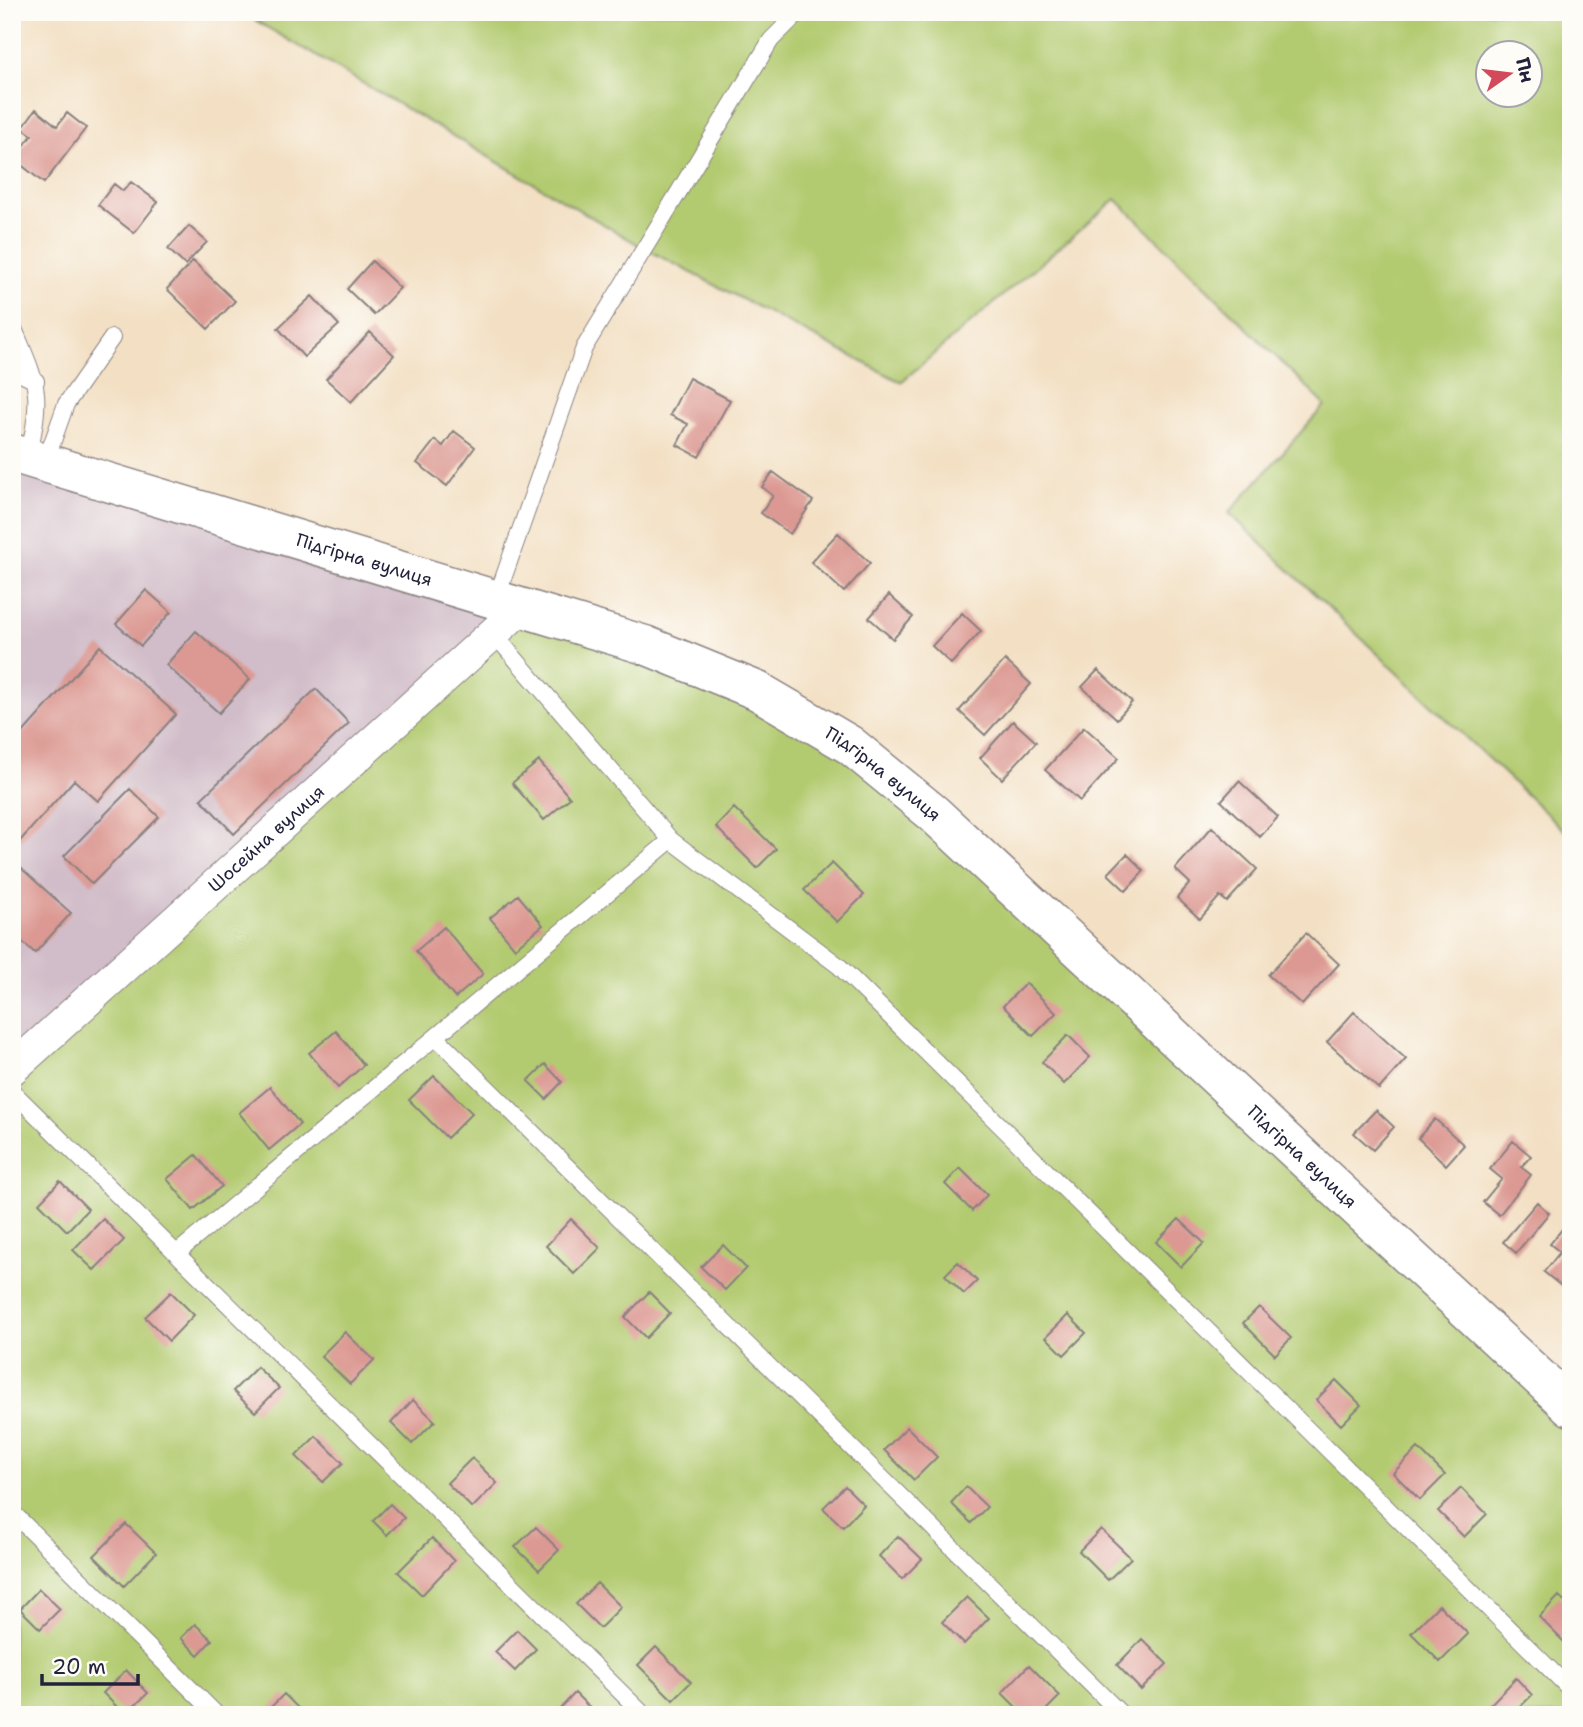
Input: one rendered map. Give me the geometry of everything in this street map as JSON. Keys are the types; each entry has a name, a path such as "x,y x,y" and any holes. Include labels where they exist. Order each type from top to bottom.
{"street":[{"name":"Підгірна вулиця","path":"28,458 503,615 645,645 758,691 850,744 933,813 1571,1407"},
{"name":"Шосейна вулиця","path":"12,1069 503,615"}],"lane":[{"path":"799,12 771,40 584,348 503,615 671,840 839,966 1571,1690"},
{"path":"12,324 36,382 38,414 28,458"},
{"path":"28,458 112,338"},
{"path":"12,370 36,382"},
{"path":"177,1253 671,840"},
{"path":"436,1037 1122,1715"},
{"path":"12,1091 644,1715"},
{"path":"12,1512 217,1715"}],"shaded area":[{"path":"12,453 520,609 12,1069"}],"green space":[{"path":"241,12 1571,12 1571,837 1229,513 1325,405 1116,199 901,382 646,249"},
{"path":"520,609 850,745 1571,1407 1571,1715 12,1715 12,1069"}],"building":[{"path":"36,109 57,126 67,113 86,128 44,183 14,159 32,135 22,128"},
{"path":"131,182 158,202 134,233 98,205 114,184 123,191"},
{"path":"189,226 207,242 185,265 168,249"},
{"path":"193,261 235,301 208,329 167,289"},
{"path":"372,261 400,288 374,315 347,289"},
{"path":"312,296 339,325 304,357 278,328"},
{"path":"370,332 394,355 351,402 326,379"},
{"path":"689,378 730,400 699,457 677,445 688,424 670,415"},
{"path":"454,431 475,447 447,486 417,463 435,440 443,446"},
{"path":"773,472 813,501 790,534 761,513 773,496 762,487"},
{"path":"838,533 870,563 844,592 811,562"},
{"path":"146,590 171,612 141,646 116,624"},
{"path":"889,595 913,617 893,639 869,618"},
{"path":"962,613 981,631 951,664 932,646"},
{"path":"196,631 250,679 219,713 166,665"},
{"path":"100,646 176,714 98,801 74,780 12,850 12,745"},
{"path":"1005,660 1031,684 985,735 959,711"},
{"path":"1098,670 1132,702 1117,719 1082,687"},
{"path":"316,689 349,723 234,834 201,799"},
{"path":"1013,721 1036,742 1002,779 980,758"},
{"path":"1084,727 1119,758 1080,801 1045,770"},
{"path":"539,761 570,798 544,820 512,783"},
{"path":"1239,781 1278,817 1260,837 1221,801"},
{"path":"130,789 159,817 92,884 64,856"},
{"path":"734,808 776,849 757,868 716,827"},
{"path":"1212,827 1257,869 1227,902 1220,896 1200,919 1177,898 1190,883 1175,869"},
{"path":"1127,854 1144,871 1126,891 1108,874"},
{"path":"12,860 71,913 35,953 12,933"},
{"path":"832,863 864,895 837,922 804,890"},
{"path":"518,895 543,925 515,948 490,918"},
{"path":"444,927 483,974 455,998 416,951"},
{"path":"1306,933 1339,964 1302,1005 1268,975"},
{"path":"1026,983 1056,1013 1033,1036 1003,1006"},
{"path":"1354,1012 1406,1059 1379,1089 1327,1042"},
{"path":"336,1031 364,1065 338,1088 309,1053"},
{"path":"1068,1035 1090,1057 1064,1084 1042,1062"},
{"path":"545,1064 562,1082 546,1099 528,1081"},
{"path":"434,1076 472,1113 447,1138 409,1100"},
{"path":"270,1087 300,1124 269,1150 239,1113"},
{"path":"1376,1110 1394,1127 1373,1150 1354,1133"},
{"path":"1435,1119 1464,1145 1446,1165 1418,1138"},
{"path":"1513,1141 1531,1156 1521,1167 1531,1175 1499,1215 1483,1202 1502,1179 1490,1169"},
{"path":"196,1155 222,1186 193,1210 167,1179"},
{"path":"960,1168 987,1195 972,1211 945,1184"},
{"path":"60,1181 88,1209 67,1231 39,1203"},
{"path":"1537,1202 1549,1213 1516,1253 1503,1242"},
{"path":"103,1219 124,1240 94,1270 73,1250"},
{"path":"571,1219 600,1248 574,1274 546,1246"},
{"path":"1179,1219 1204,1243 1181,1267 1156,1242"},
{"path":"1563,1228 1571,1234 1571,1294 1544,1272 1560,1252 1550,1244"},
{"path":"723,1245 746,1268 725,1290 701,1267"},
{"path":"958,1262 977,1281 964,1294 945,1275"},
{"path":"171,1292 194,1315 169,1341 145,1317"},
{"path":"649,1292 670,1313 646,1338 625,1317"},
{"path":"1259,1307 1291,1338 1275,1355 1243,1323"},
{"path":"1068,1315 1086,1333 1064,1355 1046,1337"},
{"path":"345,1332 374,1360 350,1384 321,1356"},
{"path":"257,1367 279,1388 255,1412 233,1391"},
{"path":"1336,1380 1361,1405 1341,1425 1316,1400"},
{"path":"413,1400 435,1421 412,1444 391,1423"},
{"path":"907,1427 937,1457 914,1480 884,1450"},
{"path":"316,1436 343,1463 323,1482 296,1456"},
{"path":"1418,1448 1445,1475 1420,1500 1393,1473"},
{"path":"472,1458 497,1483 472,1508 447,1483"},
{"path":"845,1486 864,1505 843,1527 823,1508"},
{"path":"966,1487 987,1507 971,1523 951,1503"},
{"path":"1461,1488 1487,1514 1464,1537 1438,1511"},
{"path":"390,1504 404,1518 387,1535 373,1521"},
{"path":"126,1524 156,1553 124,1586 94,1556"},
{"path":"536,1527 559,1550 539,1570 515,1547"},
{"path":"1101,1529 1131,1558 1108,1580 1079,1551"},
{"path":"898,1536 922,1559 902,1579 879,1556"},
{"path":"432,1538 454,1561 422,1595 398,1572"},
{"path":"597,1583 621,1607 600,1628 576,1604"},
{"path":"39,1589 60,1609 40,1629 20,1609"},
{"path":"1559,1596 1571,1608 1571,1640 1566,1644 1539,1617"},
{"path":"967,1597 989,1618 964,1644 942,1622"},
{"path":"1439,1605 1468,1634 1440,1662 1411,1633"},
{"path":"195,1624 212,1640 198,1655 181,1638"},
{"path":"517,1630 536,1649 515,1671 495,1652"},
{"path":"1142,1639 1167,1664 1141,1690 1117,1665"},
{"path":"656,1647 691,1682 673,1700 638,1665"},
{"path":"1029,1665 1060,1696 1041,1715 1024,1715 1002,1693"},
{"path":"126,1670 148,1693 125,1715 103,1693"},
{"path":"1516,1678 1532,1695 1512,1715 1494,1715 1487,1708"},
{"path":"575,1693 597,1715 554,1715"},
{"path":"284,1694 305,1715 263,1715"}]}
